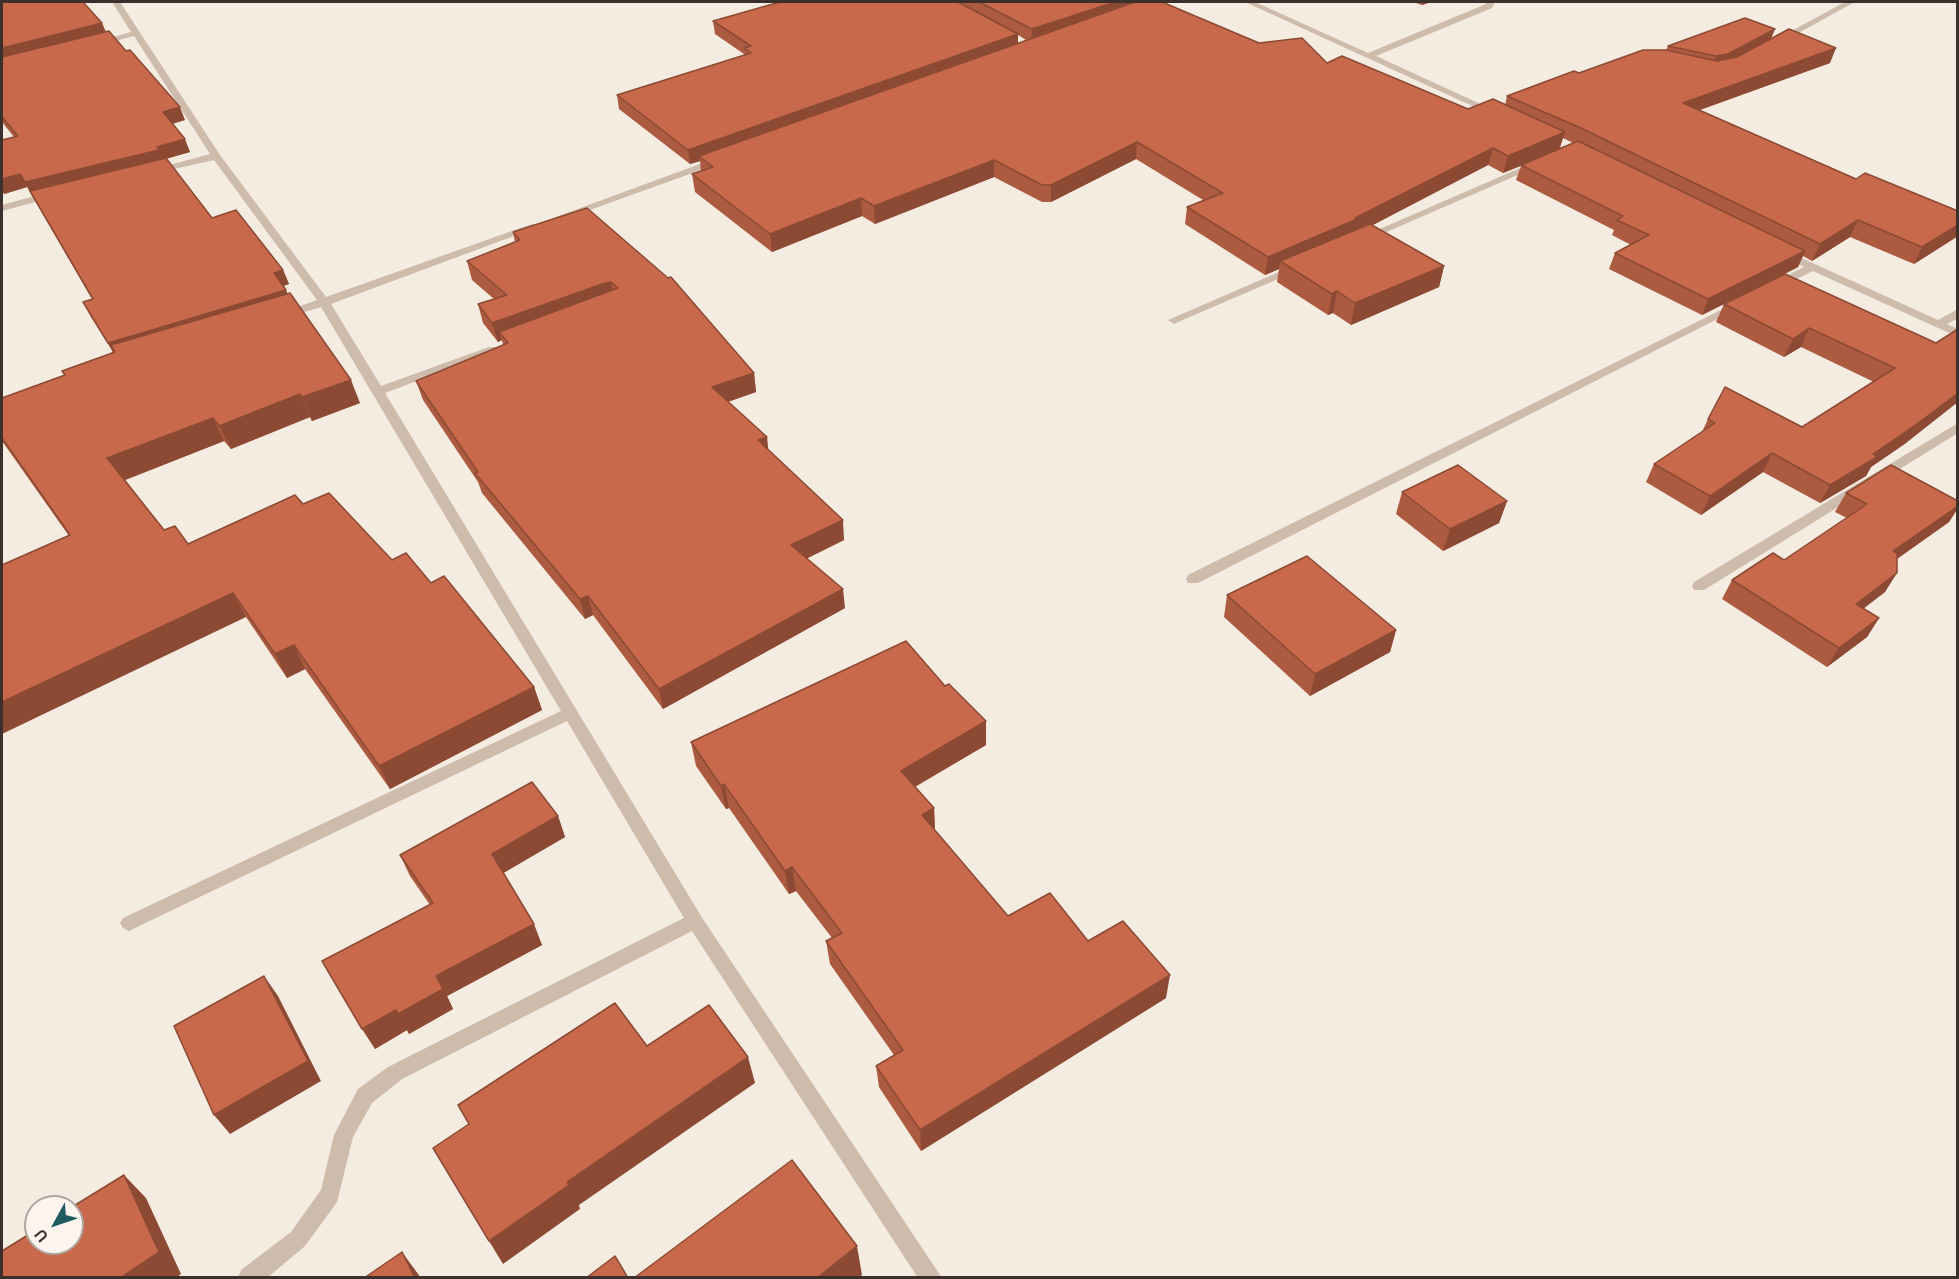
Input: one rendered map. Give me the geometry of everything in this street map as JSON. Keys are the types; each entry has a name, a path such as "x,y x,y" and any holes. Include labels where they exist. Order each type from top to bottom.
{"street":[{"path":"116,2 216,156 324,302 695,921 931,1278"},
{"path":"1249,2 1510,120"},
{"path":"1368,56 1489,6 1492,3 1490,2"},
{"path":"1768,46 1851,2"},
{"path":"92,44 137,33"},
{"path":"1489,111 1500,106"},
{"path":"135,175 216,156"},
{"path":"268,319 324,302 728,157"},
{"path":"1357,241 1551,158"},
{"path":"2,208 66,191"},
{"path":"1770,247 1958,334"},
{"path":"1174,320 1303,264"},
{"path":"1193,579 1812,267"},
{"path":"1938,325 1958,312"},
{"path":"378,392 502,347"},
{"path":"1699,586 1958,427"},
{"path":"129,923 570,713"},
{"path":"249,1278 298,1239 330,1195 344,1135 365,1096 394,1073 695,921"}],"building":[{"path":"2,2 83,2 102,23 2,48"},
{"path":"780,2 958,2 1018,34 688,150 617,95 751,53 744,48 751,46 713,21"},
{"path":"979,2 1115,2 1032,29"},
{"path":"1135,2 1162,2 1259,43 1302,38 1327,63 1342,56 1468,109 1493,99 1565,132 1508,156 1493,148 1355,218 1357,219 1268,257 1187,207 1223,193 1137,142 1051,185 1042,185 994,160 874,206 861,198 770,234 692,174 713,167 699,156"},
{"path":"1745,18 1775,29 1728,54 1716,56 1668,46"},
{"path":"1789,29 1836,48 1683,103 1856,179 1865,173 1958,211 1958,225 1922,247 1858,220 1820,244 1583,129 1507,96 1574,71 1579,73 1643,50 1666,50 1717,61 1737,57"},
{"path":"109,31 126,51 130,50 180,107 163,112 185,139 157,147 159,150 25,182 20,174 2,179 2,140 18,136 2,117 2,57"},
{"path":"1578,141 1805,251 1708,299 1615,253 1649,235 1617,220 1623,216 1521,165"},
{"path":"166,158 212,218 236,210 283,270 274,273 286,290 108,343 83,302 93,299 30,191"},
{"path":"587,208 668,278 671,277 754,373 712,387 767,437 758,440 843,520 791,545 843,589 659,689 588,596 580,599 475,473 478,472 416,381 508,343 499,332 618,288 611,282 605,283 492,323 478,304 507,295 467,261 520,240 513,232"},
{"path":"1370,224 1444,266 1355,303 1337,291 1332,294 1280,261"},
{"path":"1785,274 1936,343 1958,329 1958,393 1873,454 1877,457 1830,485 1772,453 1710,496 1654,464 1715,423 1708,419 1725,387 1802,427 1895,368 1809,328 1793,339 1724,304"},
{"path":"290,293 351,380 302,397 300,394 219,426 213,418 107,458 164,530 175,526 188,544 295,495 303,504 329,493 392,560 406,553 431,583 444,576 534,687 379,766 294,645 275,654 233,593 2,702 2,565 70,535 2,438 2,398 65,375 62,371 115,352 111,345"},
{"path":"1458,465 1507,501 1450,529 1402,492"},
{"path":"1891,465 1958,501 1958,506 1893,551 1897,553 1897,573 1856,604 1879,618 1839,648 1732,580 1773,553 1784,560 1867,504 1846,493"},
{"path":"1307,556 1396,630 1315,674 1227,595"},
{"path":"906,641 945,686 949,684 986,721 901,771 934,808 922,815 1008,916 1050,893 1088,941 1123,921 1170,975 920,1130 876,1066 903,1050 826,941 842,933 792,867 785,871 724,784 721,786 691,742"},
{"path":"532,782 558,816 492,854 534,924 436,976 443,989 398,1014 396,1010 362,1029 322,961 433,903 400,855"},
{"path":"264,976 308,1061 214,1115 174,1026"},
{"path":"615,1003 647,1046 709,1005 748,1057 567,1182 569,1185 489,1241 433,1148 469,1124 458,1105"},
{"path":"792,1160 857,1246 817,1278 634,1278"},
{"path":"124,1175 159,1252 120,1278 2,1278 2,1251 24,1237 24,1255 84,1255 84,1200"},
{"path":"402,1252 415,1278 364,1278"},
{"path":"615,1256 628,1278 586,1278"}]}
